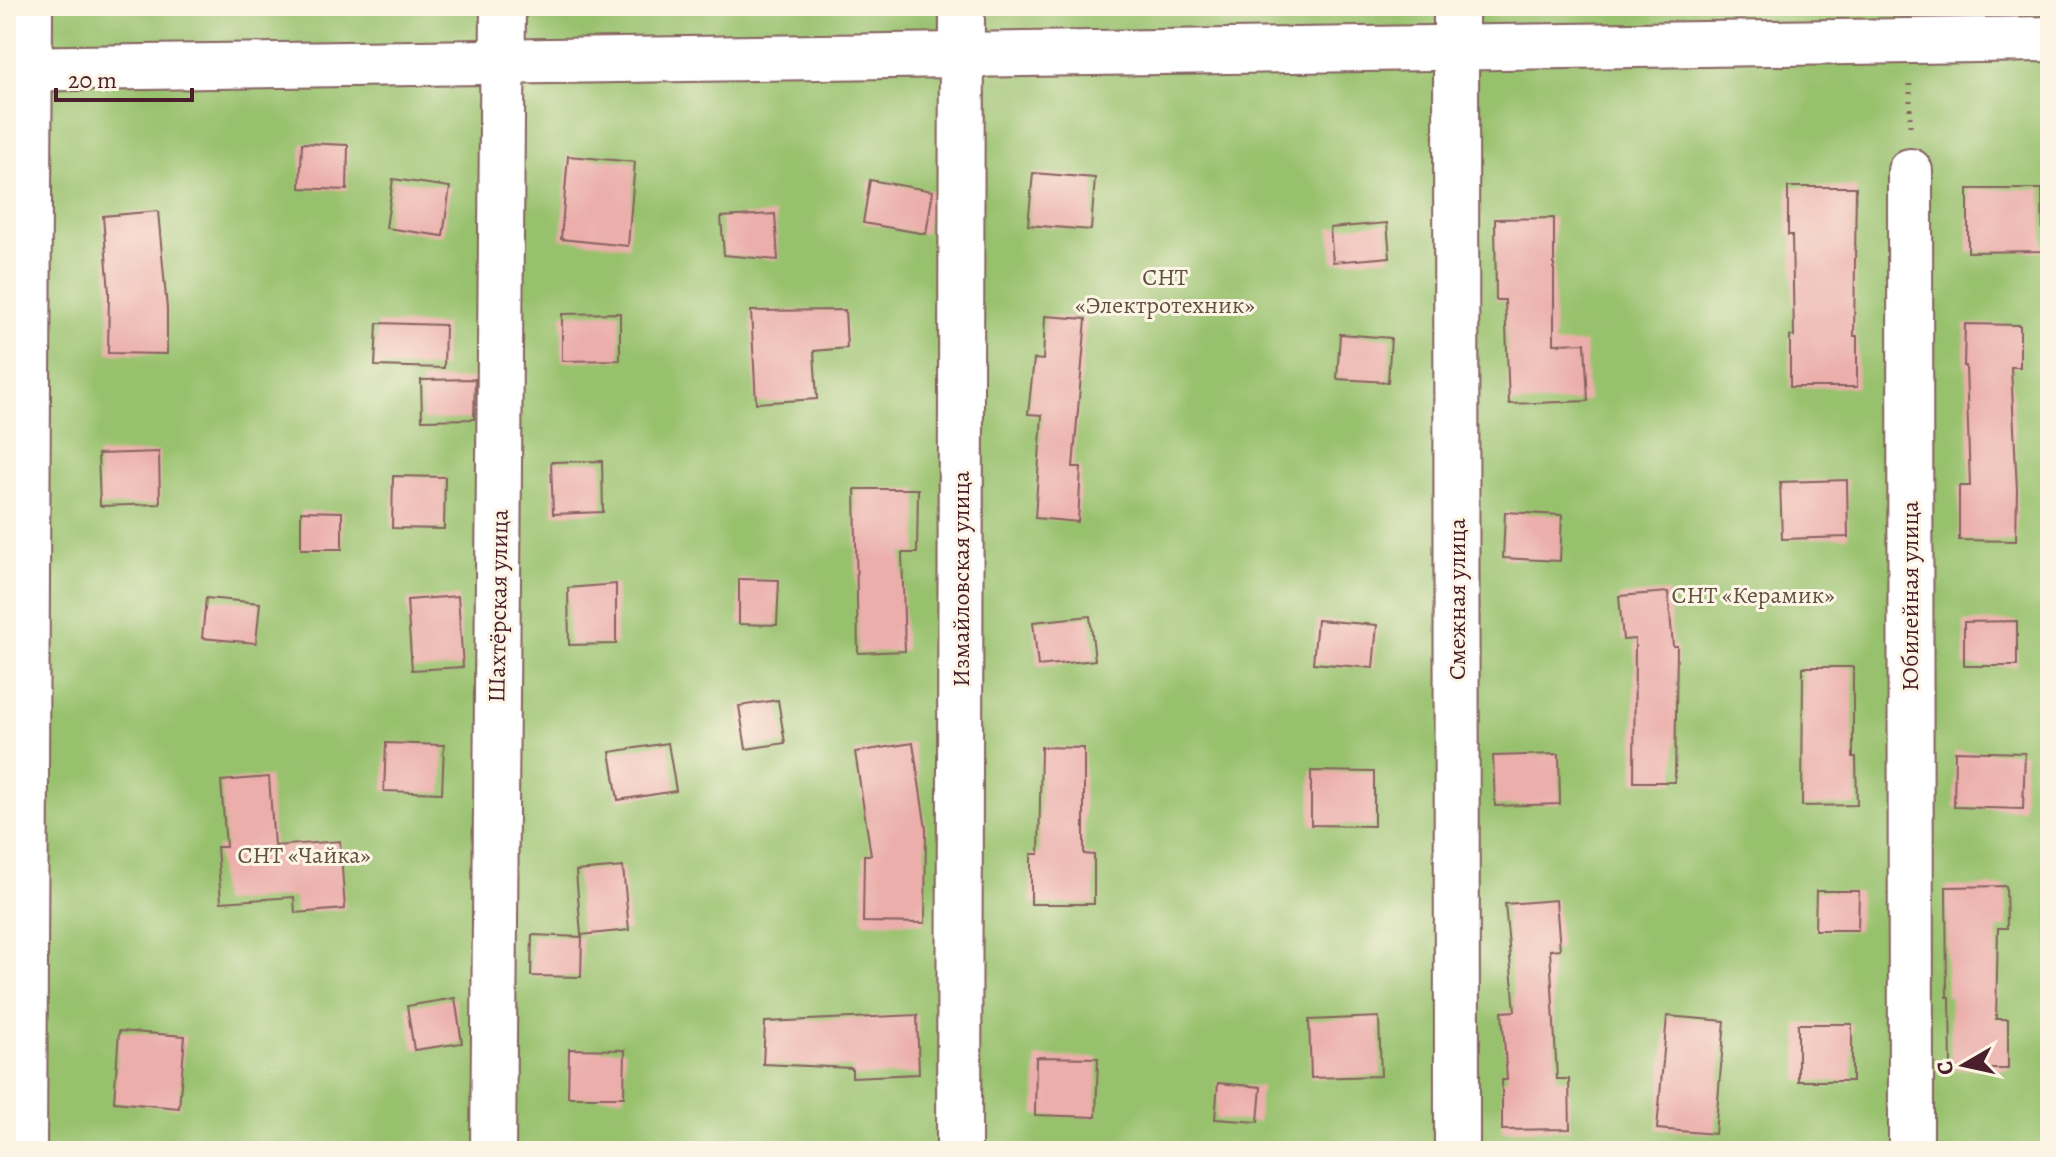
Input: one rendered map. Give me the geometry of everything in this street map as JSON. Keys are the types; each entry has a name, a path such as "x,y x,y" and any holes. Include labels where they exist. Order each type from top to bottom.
{"street":[{"path":"24,1151 18,68 30,6"},
{"name":"Шахтёрская улица","path":"493,1151 503,6"},
{"name":"Измайловская улица","path":"959,1151 962,6"},
{"path":"18,68 962,55 1456,27 1910,41 2050,39"},
{"name":"Смежная улица","path":"1456,27 1457,1151"},
{"name":"Юбилейная улица","path":"1910,171 1911,1151"}],"path":[{"path":"1910,41 1910,171"}],"green space":[{"path":"6,6 2050,6 2050,1151 6,1151"}],"building":[{"path":"302,143 348,145 347,190 300,188"},
{"path":"568,156 635,162 628,246 561,239"},
{"path":"1033,173 1095,178 1091,230 1028,225"},
{"path":"393,179 450,187 443,236 386,228"},
{"path":"870,180 933,191 926,234 863,223"},
{"path":"1788,187 1856,187 1854,336 1857,336 1857,387 1790,387 1790,336 1794,336"},
{"path":"1968,189 2042,189 2043,251 1968,252"},
{"path":"158,211 167,309 167,354 108,353 109,293 103,216"},
{"path":"775,214 778,260 724,255 721,217"},
{"path":"1554,218 1554,344 1585,343 1588,401 1509,404 1505,300 1496,300 1495,219"},
{"path":"1387,223 1390,257 1333,262 1330,228"},
{"path":"845,310 847,348 814,351 817,399 756,403 751,311"},
{"path":"620,313 620,360 562,361 562,314"},
{"path":"1045,316 1086,319 1073,467 1081,467 1078,522 1035,518 1042,415 1028,414 1034,359 1043,360"},
{"path":"377,323 445,325 444,368 375,366"},
{"path":"1965,324 2020,325 2020,367 2011,367 2017,490 2016,541 1959,540 1959,486 1970,486"},
{"path":"1340,334 1391,338 1388,382 1337,379"},
{"path":"475,379 474,419 422,420 421,380"},
{"path":"159,452 160,504 100,506 98,454"},
{"path":"602,461 603,512 553,514 551,462"},
{"path":"393,476 445,477 444,529 392,528"},
{"path":"1847,480 1848,537 1782,539 1780,482"},
{"path":"855,489 918,489 917,553 902,553 905,651 858,653"},
{"path":"301,511 342,512 342,549 301,549"},
{"path":"1505,512 1562,515 1560,561 1503,558"},
{"path":"739,579 779,580 777,625 739,624"},
{"path":"616,584 616,644 569,645 568,588"},
{"path":"1668,592 1673,646 1677,646 1675,782 1634,782 1635,639 1623,640 1619,596"},
{"path":"458,596 463,667 412,670 407,600"},
{"path":"206,598 260,603 256,643 202,638"},
{"path":"1090,616 1095,660 1038,666 1033,622"},
{"path":"1317,620 1377,625 1373,668 1313,663"},
{"path":"2017,621 2017,666 1964,666 1964,622"},
{"path":"1803,667 1853,667 1853,757 1856,757 1857,805 1802,806"},
{"path":"778,700 785,743 746,749 739,706"},
{"path":"386,743 444,745 442,793 384,791"},
{"path":"668,743 676,791 618,800 610,752"},
{"path":"913,743 926,829 925,923 863,922 864,855 871,855 855,752"},
{"path":"1041,747 1084,748 1084,854 1094,855 1094,904 1031,904 1031,854 1039,854"},
{"path":"1955,751 2025,753 2023,809 1954,807"},
{"path":"1559,754 1560,804 1495,806 1493,756"},
{"path":"1311,771 1374,772 1374,826 1311,825"},
{"path":"269,777 274,846 340,841 345,909 295,913 294,897 221,902 217,847 226,847 221,781"},
{"path":"623,867 629,930 581,935 576,871"},
{"path":"2006,886 2007,928 1998,928 1996,1019 2008,1019 2008,1069 1951,1069 1946,887"},
{"path":"1816,891 1859,891 1858,930 1815,930"},
{"path":"1556,900 1560,949 1550,950 1557,1079 1569,1079 1570,1129 1502,1130 1502,1080 1507,1080 1502,1012 1515,1011 1505,904"},
{"path":"532,935 582,937 581,977 531,976"},
{"path":"455,998 462,1043 414,1050 407,1006"},
{"path":"917,1015 919,1074 852,1077 852,1068 763,1064 765,1022"},
{"path":"1667,1016 1725,1021 1715,1134 1657,1129"},
{"path":"1379,1017 1381,1076 1311,1078 1309,1020"},
{"path":"1798,1024 1852,1024 1852,1081 1798,1081"},
{"path":"119,1031 185,1036 179,1108 114,1102"},
{"path":"569,1049 625,1050 624,1097 568,1097"},
{"path":"1036,1057 1098,1058 1096,1117 1035,1115"},
{"path":"1218,1083 1261,1087 1258,1122 1215,1119"}],"park label":[{"name":"СНТ «Электротехник»","path":"1165,291"},
{"name":"СНТ «Керамик»","path":"1753,595"},
{"name":"СНТ «Чайка»","path":"304,855"}]}
